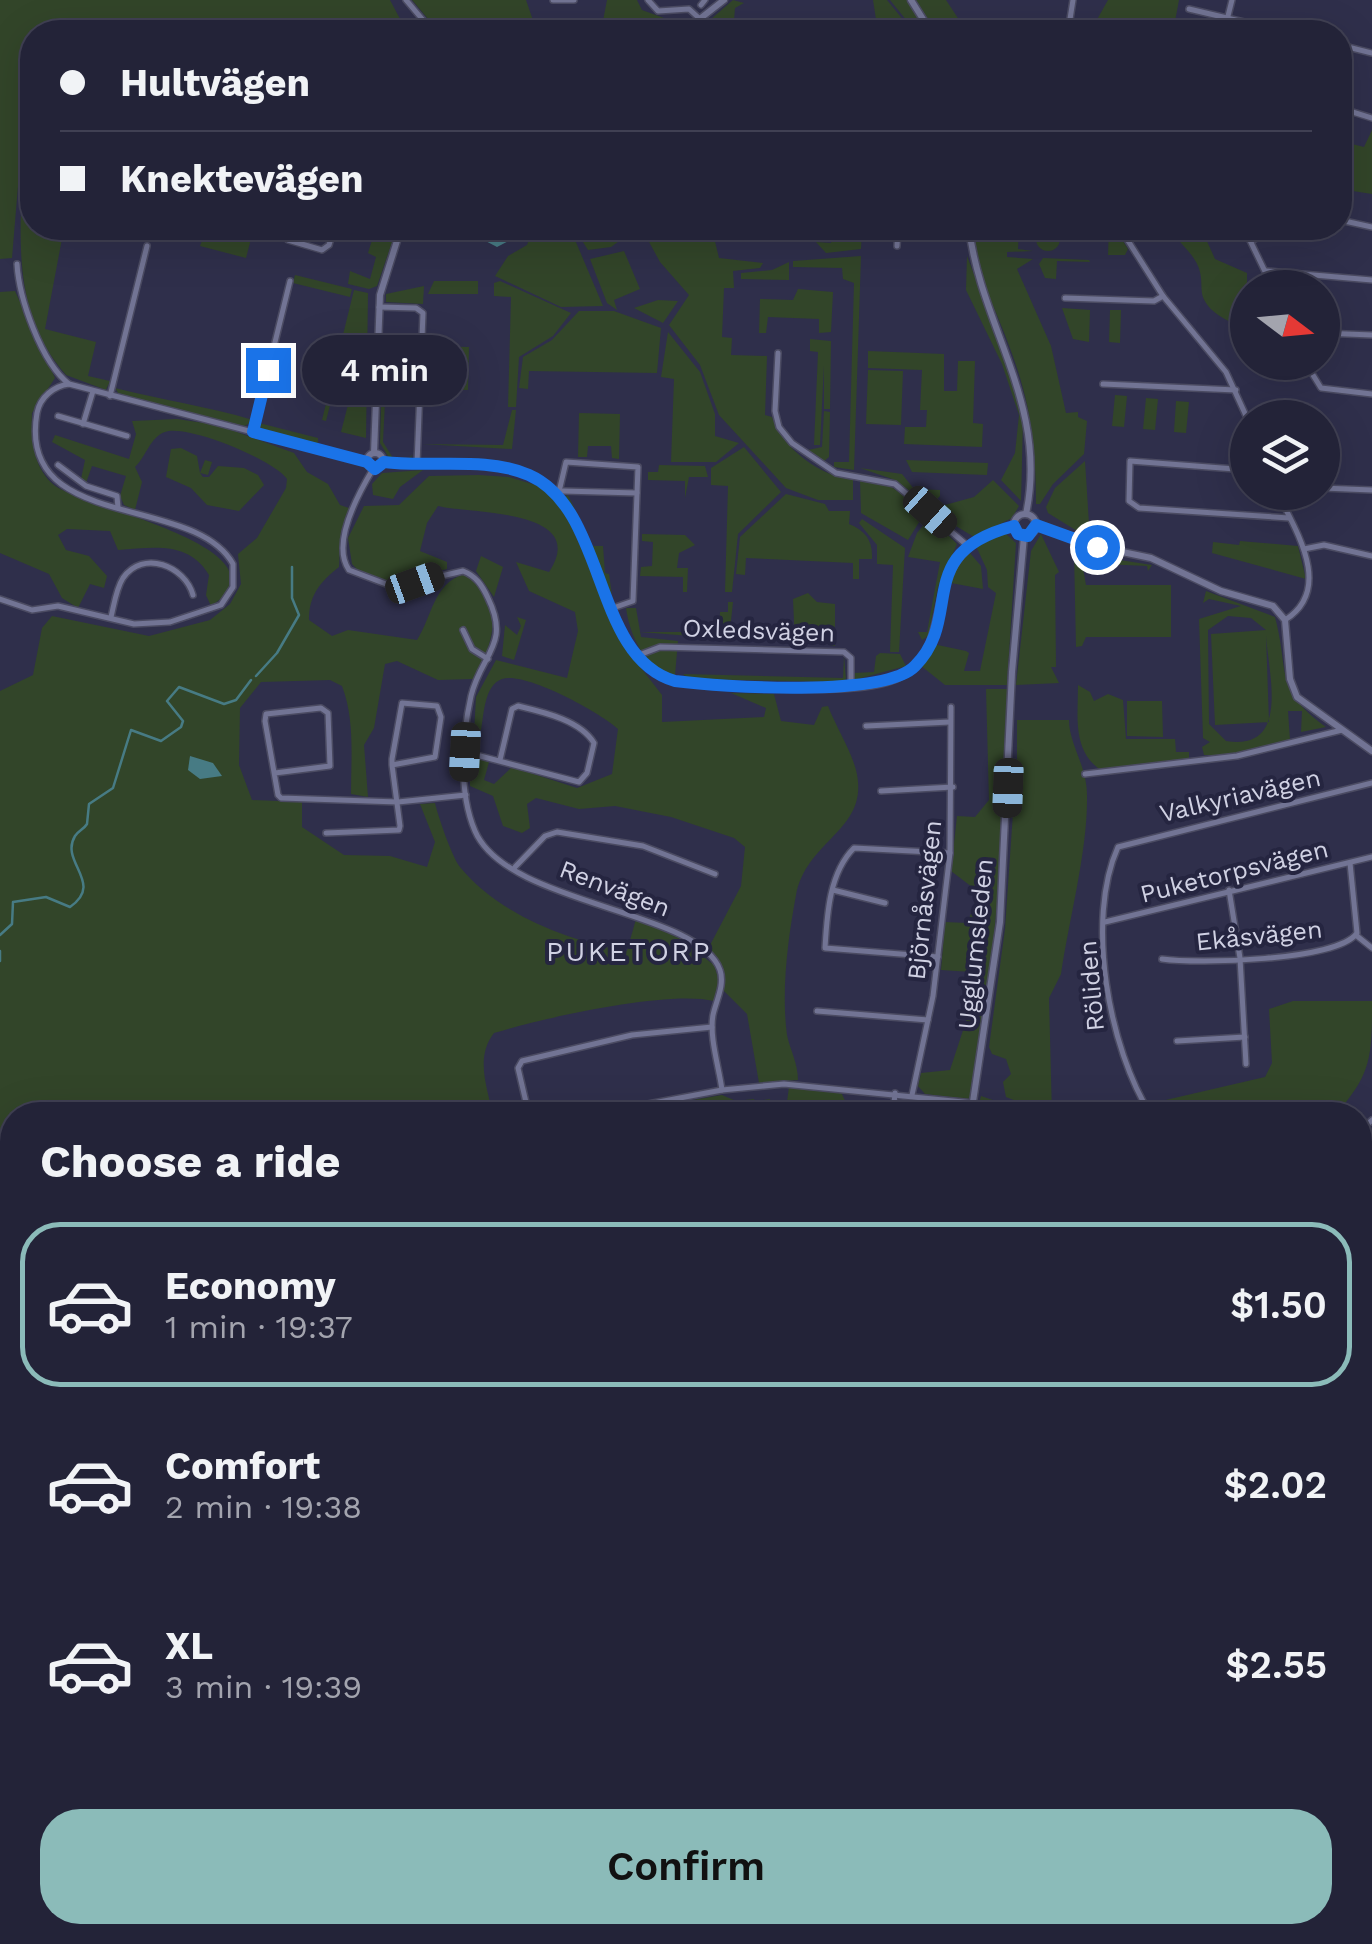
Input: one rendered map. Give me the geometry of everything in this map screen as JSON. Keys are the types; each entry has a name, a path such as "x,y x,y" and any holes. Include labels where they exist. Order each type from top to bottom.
{"street":[{"path":"406,0 423,20"},
{"path":"553,0 574,0"},
{"path":"648,0 658,11 689,9 700,19 724,0"},
{"path":"1227,19 1232,0"},
{"path":"1189,9 1232,20"},
{"path":"288,240 322,250 330,246 331,240"},
{"path":"370,466 374,453 379,306 384,274 397,240"},
{"path":"897,240 897,246"},
{"path":"971,240 980,286 1026,411 1026,514 1036,525 1089,545 1161,562 1221,591 1273,606 1285,620 1294,690 1306,706 1372,750"},
{"path":"1128,240 1163,296 1218,362 1240,400"},
{"path":"1250,241 1265,270"},
{"path":"110,396 147,246"},
{"path":"17,264 26,310 56,370 69,384"},
{"path":"1340,278 1372,280"},
{"path":"253,432 290,281"},
{"path":"1065,298 1154,300 1163,296"},
{"path":"379,306 416,308 423,312 417,465"},
{"path":"1340,334 1372,336"},
{"path":"778,353 775,410 779,426 792,442 832,472 894,484 968,546"},
{"path":"1316,380 1321,388 1372,394"},
{"path":"0,599 32,610 58,606 139,624 200,615 224,601 235,575 227,554 213,542 62,485 42,456 37,425 40,406 54,388 69,384 212,418 370,466 384,462 510,469 536,478 560,493 636,493"},
{"path":"1103,384 1236,390"},
{"path":"83,424 92,390"},
{"path":"58,416 127,436"},
{"path":"374,453 384,462"},
{"path":"613,608 633,601 636,466 566,462 560,493 613,608 638,658 658,675 681,682 850,686 898,678 916,665 930,641 944,582 968,546 1014,526 1018,516 1026,514"},
{"path":"1230,469 1128,462 1134,507 1289,518"},
{"path":"58,465 90,488 117,496 118,508"},
{"name":"Renvägen","path":"370,466 344,540 346,566 358,577 394,587 450,571 474,576 497,618 497,639 471,696 465,752 466,795 480,840 494,855 581,902 662,926 710,957 721,980 712,1027 722,1090"},
{"path":"1340,489 1372,490"},
{"path":"1285,510 1310,570 1305,600 1285,620"},
{"path":"1014,526 1024,536 1033,533 1036,525"},
{"name":"Ugglumsleden","path":"972,1102 1000,922 1011,687 1024,536"},
{"path":"1304,548 1324,544 1372,556"},
{"path":"110,617 122,580 143,564 160,564 180,572 193,595"},
{"path":"464,630 472,650 488,659"},
{"name":"Oxledsvägen","path":"638,658 660,647 844,652 851,658 850,686"},
{"path":"326,833 399,830 392,764 402,703 437,706 441,717 435,757 392,764"},
{"path":"465,752 579,782 587,773 594,743 588,734 562,719 518,706 512,709 500,760"},
{"name":"Björnåsvägen","path":"912,1095 929,1020 950,852 951,708"},
{"path":"275,773 328,768 326,711 266,714 278,794 285,799 398,802 466,795"},
{"path":"866,726 950,722"},
{"path":"1085,774 1237,756 1342,730"},
{"name":"Valkyriavägen","path":"1118,847 1372,783"},
{"path":"881,791 953,787"},
{"path":"515,867 545,836 556,832 643,846 715,874"},
{"path":"938,957 825,948 833,890 846,856 858,846 950,852"},
{"name":"Röliden","path":"1118,847 1106,922 1110,1019 1126,1069 1143,1102"},
{"name":"Puketorpsvägen","path":"1106,922 1372,858"},
{"name":"Ekåsvägen","path":"1350,863 1357,936 1372,948"},
{"path":"833,890 885,902"},
{"path":"1228,890 1240,958 1246,1064"},
{"name":"Ekåsvägen","path":"1162,959 1193,963 1324,950 1357,936"},
{"path":"817,1011 929,1020"},
{"path":"525,1102 518,1068 522,1061 632,1035 712,1027"},
{"path":"1177,1041 1245,1037"},
{"path":"659,1102 722,1090 798,1083 964,1102"},
{"path":"894,1102 895,1092"}],"shaded area":[{"path":"0,0 390,0 401,20 20,20 20,172 12,258 0,259"},
{"path":"412,0 526,0 533,20 429,20"},
{"path":"607,0 637,0 642,10 665,20 603,20"},
{"path":"733,0 744,3 735,8 734,20 710,20"},
{"path":"873,0 887,0 903,20 876,20"},
{"path":"890,0 908,0 920,20 906,20"},
{"path":"916,0 946,0 959,20 928,20"},
{"path":"1108,0 1179,0 1175,20 1097,20"},
{"path":"1372,130 1372,194 1352,191 1352,144 1364,147"},
{"path":"21,240 62,240 45,329 96,342 88,376 110,381 106,390 66,375 52,356 32,317"},
{"path":"202,240 251,240 246,258 200,246"},
{"path":"372,240 393,240 377,286 369,289 348,284 350,271 370,279 376,257 368,253"},
{"path":"484,240 510,240 497,247"},
{"path":"529,240 575,240 603,306 561,307 495,276 508,256"},
{"path":"582,240 621,240 611,247 588,250"},
{"path":"648,240 715,240 719,258 763,263 760,268 733,271 734,288 724,288 722,337 732,338 731,355 767,356 765,415 772,417 785,440 804,459 828,473 853,480 853,500 818,500 786,488 719,415 700,365 669,325 689,295 660,262"},
{"path":"861,240 861,249 826,253 816,242"},
{"path":"976,240 1018,240 1018,249 1033,251 1007,252 1007,257 1033,259 1017,269 1051,346 1066,413 1078,412 1078,417 1087,421 1084,454 1053,484 1040,504 1036,504 1034,448 1026,400 981,274"},
{"path":"1036,240 1060,240 1053,251 1043,251"},
{"path":"1109,240 1122,240 1128,249 1125,255 1108,255"},
{"path":"1179,240 1206,240 1215,259 1240,270 1230,270 1230,322 1206,303 1198,266"},
{"path":"624,251 640,289 614,300 617,310 607,303 590,259"},
{"path":"861,256 854,470 834,467 834,462 849,462 854,283 843,279 842,268 793,267 793,261"},
{"path":"967,256 1013,376 1023,419 1021,501 1001,480 1015,453 1019,415 1002,364 966,290"},
{"path":"1043,258 1090,262 1057,261 1056,279 1045,278 1039,264"},
{"path":"789,262 789,280 741,279 741,273 772,270"},
{"path":"295,275 352,289 350,297 293,283"},
{"path":"434,281 478,281 478,294 428,294"},
{"path":"500,281 571,313 553,336 519,357 516,407 508,407 511,297 494,296 494,283"},
{"path":"424,286 423,304 386,302 386,294"},
{"path":"798,289 833,292 831,332 819,333 819,319 768,317 766,333 759,333 760,299 793,300"},
{"path":"354,290 368,293 366,438 341,432 361,354 344,350 326,421 322,420"},
{"path":"15,291 55,378 32,413 33,442 42,470 54,485 72,494 175,532 206,548 227,566 230,585 211,606 206,595 209,575 191,556 168,549 118,550 110,531 67,529 58,535 66,550 89,556 107,576 104,588 90,584 78,608 62,598 49,574 0,553 0,292"},
{"path":"658,300 678,301 663,323 634,308"},
{"path":"1062,308 1090,310 1089,342 1073,339"},
{"path":"1110,310 1121,310 1120,343 1109,342"},
{"path":"579,311 614,311 661,328 657,373 529,371 528,389 519,388 523,357 552,340"},
{"path":"668,332 700,372 715,414 715,436 739,443 716,462 671,462 674,379 661,377"},
{"path":"810,339 831,341 830,409 824,409 824,365 820,445 814,445 818,352 810,351"},
{"path":"426,346 469,347 468,390 424,389 436,385 437,355 426,354"},
{"path":"868,351 944,354 944,391 957,391 958,361 975,361 973,423 983,424 982,447 904,444 905,427 926,427 927,410 920,410 922,370 868,368"},
{"path":"387,361 383,442 393,458 409,458 413,454 409,461 389,458 380,443 382,368"},
{"path":"868,370 903,371 901,425 866,424"},
{"path":"115,388 253,420 245,426 120,396"},
{"path":"1115,395 1127,396 1124,427 1112,426"},
{"path":"1146,398 1158,399 1155,430 1143,429"},
{"path":"1176,401 1189,402 1186,433 1174,432"},
{"path":"512,410 516,410 512,449 422,444 503,445"},
{"path":"824,411 830,412 829,457 823,462 808,450 822,447"},
{"path":"579,413 620,414 619,459 612,458 611,446 588,446 587,457 578,457"},
{"path":"177,419 218,425 294,453 307,472 328,484 340,505 352,509 340,545 339,567 326,578 311,603 309,620 332,636 348,630 417,640 439,593 464,574 478,583 492,608 491,638 473,679 438,680 397,661 385,664 374,728 364,745 368,797 351,794 351,726 342,686 330,680 261,682 240,708 239,765 252,800 302,802 302,827 344,855 390,856 427,867 435,842 420,804 435,803 460,867 494,899 559,933 605,947 627,951 636,919 679,938 714,965 719,980 714,1001 637,1002 494,1033 484,1062 490,1102 0,1102 0,691 33,675 42,628 52,616 149,636 210,620 230,604 241,584 238,554 257,538 286,488 287,479 279,471 248,454 192,433 165,432 135,467 142,482 135,510 124,505 120,496 126,476 92,466 86,483 81,479 85,460 52,442 55,435 129,459 136,434 132,421"},
{"path":"259,423 318,438 318,448 262,432"},
{"path":"744,447 781,492 738,534 732,592 725,592 728,486 711,485 711,468"},
{"path":"181,448 197,456 203,477 209,477 218,466 244,468 258,475 264,485 239,511 207,505 191,488 166,477 171,449"},
{"path":"205,460 212,462 208,475 200,473"},
{"path":"906,460 988,463 987,475 912,472"},
{"path":"1085,461 1090,539 1048,513 1046,507 1055,488"},
{"path":"659,465 705,466 708,477 689,477 685,498 685,481 648,480 648,472 658,472"},
{"path":"860,468 902,474 914,489 940,490 940,496 930,506 895,480"},
{"path":"423,470 400,487 393,499 373,495 372,484 382,473"},
{"path":"429,476 509,477 542,487 562,505 624,646 662,695 662,722 764,717 766,708 731,693 774,694 781,721 814,725 822,707 828,706 856,770 858,790 847,821 812,860 796,895 785,1001 787,1035 798,1080 759,1083 747,1014 724,991 723,967 707,951 741,886 745,847 734,838 671,817 615,806 579,809 536,798 527,804 530,828 522,833 503,826 493,796 470,786 470,761 478,758 489,762 484,780 494,784 512,767 577,788 612,774 618,729 580,704 527,681 513,678 496,682 486,701 481,730 474,734 476,697 496,660 567,678 578,631 575,612 529,591 516,562 549,572 558,551 554,536 541,525 521,518 438,506 427,523 420,551 447,562 447,569 385,581 362,573 352,564 348,538 364,506 399,505"},
{"path":"860,480 887,484 926,511 908,540 861,513"},
{"path":"993,480 1019,506 1012,518 974,537 941,517 945,505 974,497"},
{"path":"786,494 825,504 829,511 850,511 849,524 867,537 872,553 872,559 859,559 859,579 853,579 853,563 746,558 745,575 736,574 740,537"},
{"path":"568,495 593,546 603,546 612,595 564,497"},
{"path":"930,517 957,544 938,587 928,636 922,640 918,632 927,632 940,562 908,557 917,533"},
{"path":"862,519 905,548 899,652 890,652 893,565 877,564 877,545 859,523"},
{"path":"1005,533 1016,543 1007,685 945,685 920,665 933,644 966,651 969,653 964,671 980,671 996,593 988,587 987,570 975,544"},
{"path":"642,534 685,535 695,545 679,553 677,568 688,568 687,592 683,592 683,577 640,576 641,567 652,566 653,542 642,541"},
{"path":"1041,534 1059,572 1055,575 1056,667 1051,667 1059,683 1016,685 1031,551"},
{"path":"1240,541 1298,546 1306,579 1212,553 1213,542 1239,545"},
{"path":"970,553 981,566 983,589 951,583 961,558"},
{"path":"1074,553 1152,565 1148,571 1147,566 1082,563 1086,585 1171,585 1171,637 1086,637 1082,646 1076,647"},
{"path":"481,556 503,567 494,597 476,571"},
{"path":"1206,591 1275,617 1291,690 1326,727 1301,732 1302,711 1288,711 1290,740 1229,755 1204,755 1202,747 1210,742 1203,738 1199,619 1241,606 1209,599 1203,603","holes":["1228,616 1251,618 1266,630 1211,634 1215,725 1268,723 1260,734 1246,741 1226,741 1209,724 1208,630","1266,636 1272,689 1269,717"]},
{"path":"808,593 817,602 835,604 835,646 830,645 829,635 801,634 800,646 795,645 793,599"},
{"path":"728,602 733,602 729,639 640,632 719,632 720,612 728,612"},
{"path":"626,608 636,608 641,637 678,641 675,675 655,666 640,649"},
{"path":"517,617 526,620 514,660 502,656 505,625 517,635 521,626"},
{"path":"880,653 900,654 906,666 854,680 854,673 874,672"},
{"path":"844,656 843,682 689,679 683,674 843,678"},
{"path":"1078,685 1090,692 1094,701 1108,694 1123,700 1126,739 1175,739 1176,752 1189,752 1189,759 1101,770 1081,743"},
{"path":"986,689 1007,689 1005,792 987,994 972,1095 968,1099 925,1094 918,1086 921,1073 950,1070 969,1012 972,972 941,970 945,922 967,923 975,904 972,887 951,871 957,816 975,817 989,800"},
{"path":"1127,701 1162,701 1163,737 1127,736"},
{"path":"1017,720 1069,720 1086,784 1086,816 1061,974 1049,998 1052,1102 1019,1102 1006,1097 1003,1082 1011,1074 1006,1059 992,1054 989,1047 1005,929 1013,813 1017,812"},
{"path":"190,756 213,763 222,776 200,779 188,770"},
{"path":"1293,1001 1372,1001 1367,1063 1345,1102 1157,1102 1265,1077 1272,1063 1269,1009"},
{"path":"789,1087 841,1092 846,1102 787,1102"},
{"path":"722,1095 754,1102 681,1102"}],"waterway":[{"path":"256,676 277,653 299,615 292,598 292,567"},
{"path":"0,935 12,924 13,902 46,897 70,907 80,898 83,881 72,855 75,836 87,824 89,804 113,788 131,730 161,741 181,727 183,721 167,701 179,687 224,704 236,700 251,680"},
{"path":"0,951 0,961"}],"district":[{"name":"PUKETORP","path":"629,951"}],"route":[{"path":"268,370 253,432 367,462 375,469 384,462 504,468 544,484 558,496 572,519 638,658 658,675 675,681 882,684 908,672 924,653 948,572 962,551 979,538 1014,526 1018,534 1028,536 1036,525 1097,547"}]}
